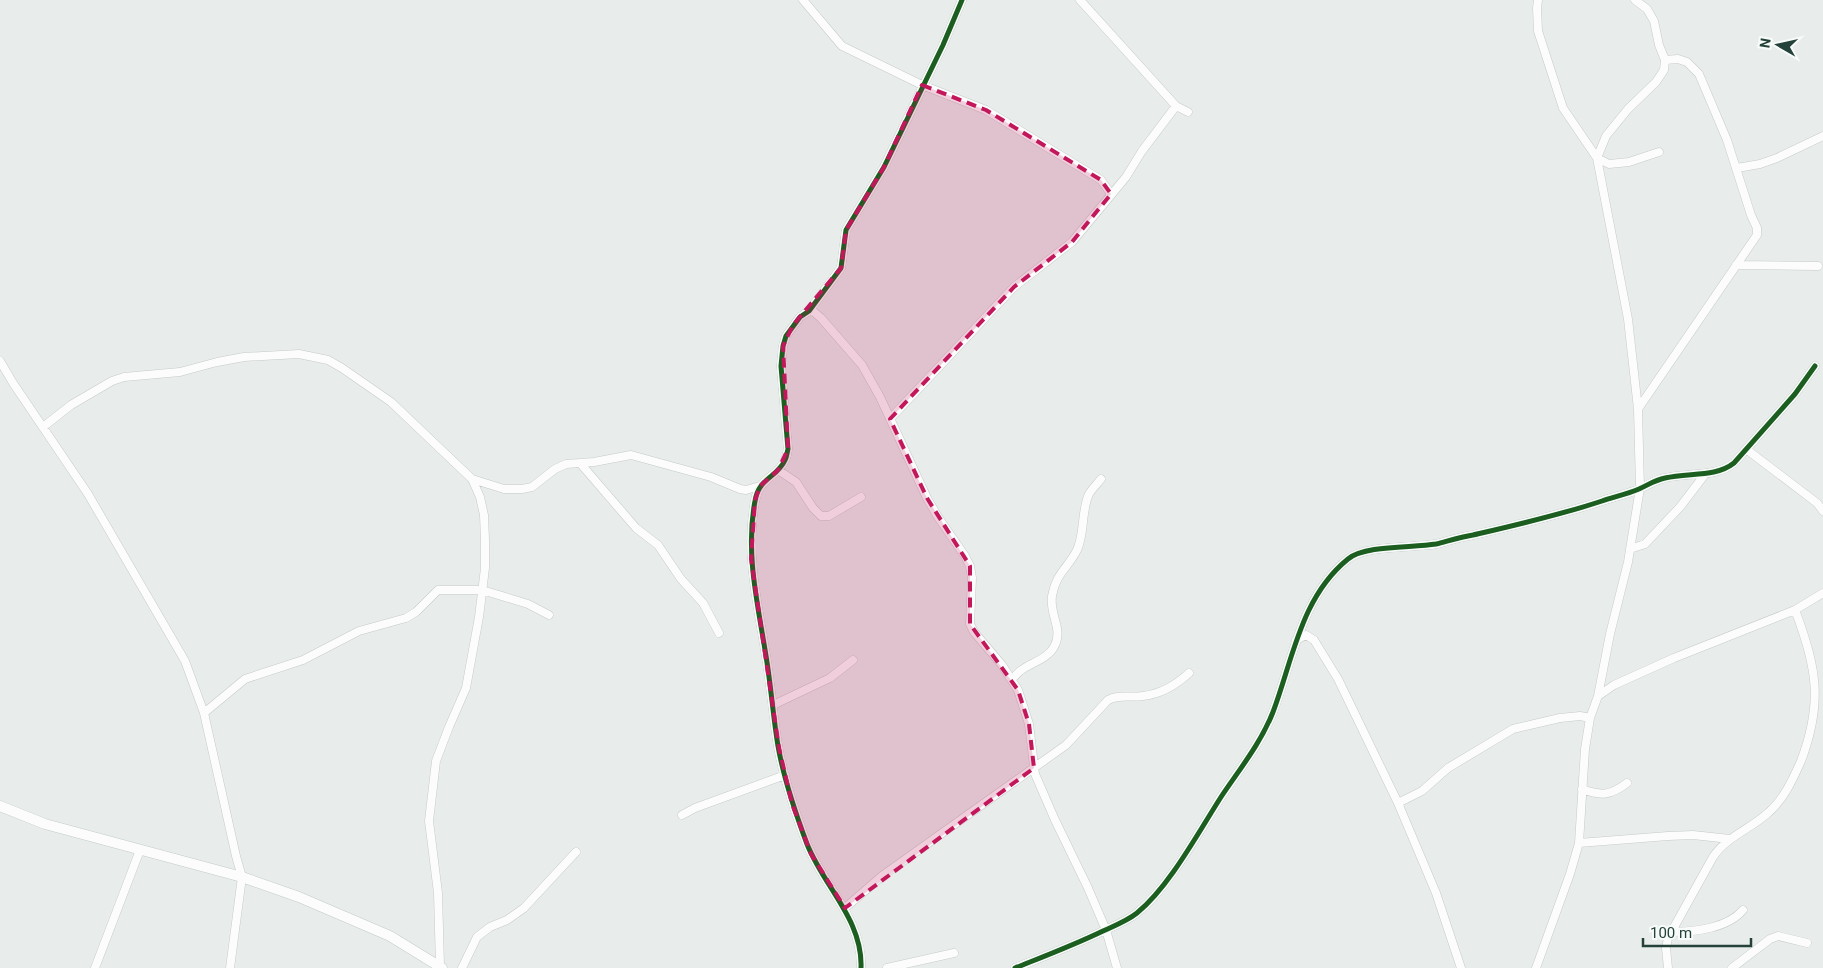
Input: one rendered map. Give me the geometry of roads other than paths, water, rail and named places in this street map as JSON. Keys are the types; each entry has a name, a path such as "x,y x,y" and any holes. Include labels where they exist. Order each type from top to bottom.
{"main road":[{"path":"0,806 45,824 242,877 299,897 390,936 441,967"}],"street":[{"path":"803,0 842,46 922,85 986,110 1101,180 1111,194"},
{"path":"472,479 494,487 522,489 532,486 566,464 594,462 631,455 704,475 746,490 760,486 778,470 785,460 788,449 781,366 782,346 793,325 809,311 841,268 846,230 884,167 943,45 962,0"},
{"path":"1080,0 1176,106 1188,112"},
{"path":"1536,968 1570,874 1579,843 1585,749 1590,718 1598,696 1630,549 1640,488 1638,409 1628,319 1597,158 1563,108 1538,31 1538,0"},
{"path":"1597,158 1606,136 1628,109 1656,82 1664,70 1665,60 1659,45 1654,21 1647,9 1635,0"},
{"path":"1638,409 1757,235 1757,228 1751,215 1737,168 1699,74 1687,62 1678,59 1665,60"},
{"path":"890,419 1014,287 1072,242 1126,177 1142,151 1176,106"},
{"path":"1737,168 1760,164 1777,158 1823,136"},
{"path":"1597,158 1609,164 1629,162 1659,152"},
{"path":"1736,266 1818,266"},
{"path":"809,311 814,312 821,318 862,366 890,419 927,498 970,566 972,578 970,624 974,632 1012,679 1018,690 1029,724 1034,768 1043,794 1106,930 1117,968"},
{"path":"44,427 78,401 112,381 124,377 180,372 244,357 299,354 316,357 335,364 391,402 472,479 477,488 484,515 485,568 466,688 436,761 430,802 430,831 438,893 441,967"},
{"path":"0,361 88,494 185,661 204,713 242,877 230,968"},
{"path":"1015,968 1066,949 1106,930 1136,913 1156,893 1199,832 1257,743 1272,713 1296,640 1314,601 1329,579 1346,561 1356,554 1368,550 1437,543 1504,528 1592,504 1640,488 1654,481 1675,476 1719,472 1727,469 1795,394 1815,366"},
{"path":"1746,449 1817,503 1823,510"},
{"path":"580,463 636,528 658,545 681,579 703,604 719,633"},
{"path":"778,470 796,482 813,508 822,516 829,516 861,497"},
{"path":"1630,549 1645,544 1680,507 1706,473"},
{"path":"1012,679 1023,669 1049,653 1056,641 1058,628 1051,607 1054,586 1057,576 1076,552 1081,540 1089,494 1100,479"},
{"path":"760,486 755,500 751,532 751,559 778,748 792,804 811,854 845,908 856,932 861,968"},
{"path":"204,713 245,679 302,660 359,630 406,618 416,612 438,590 482,590 520,601 549,615"},
{"path":"1598,696 1614,685 1674,658 1795,610 1823,593"},
{"path":"1668,968 1666,948 1672,932 1713,857 1720,847 1777,804 1797,771 1809,742 1817,702 1816,675 1807,642 1795,610"},
{"path":"1296,640 1306,635 1314,640 1338,679 1398,803 1436,893 1462,968"},
{"path":"773,705 830,678 853,660"},
{"path":"845,908 882,876 1066,746 1108,700 1114,697 1143,696 1154,693 1177,684 1189,673"},
{"path":"1398,803 1422,791 1448,768 1513,729 1560,718 1580,716 1590,718"},
{"path":"682,815 696,808 785,776"},
{"path":"1582,789 1594,794 1606,794 1618,790 1627,783"},
{"path":"1579,843 1693,835 1730,839"},
{"path":"95,968 140,850"},
{"path":"462,968 477,937 490,927 507,920 524,908 576,852"},
{"path":"1672,932 1685,932 1729,922 1743,910"},
{"path":"1732,968 1770,939 1778,936 1806,943"},
{"path":"887,968 954,953"}]}
